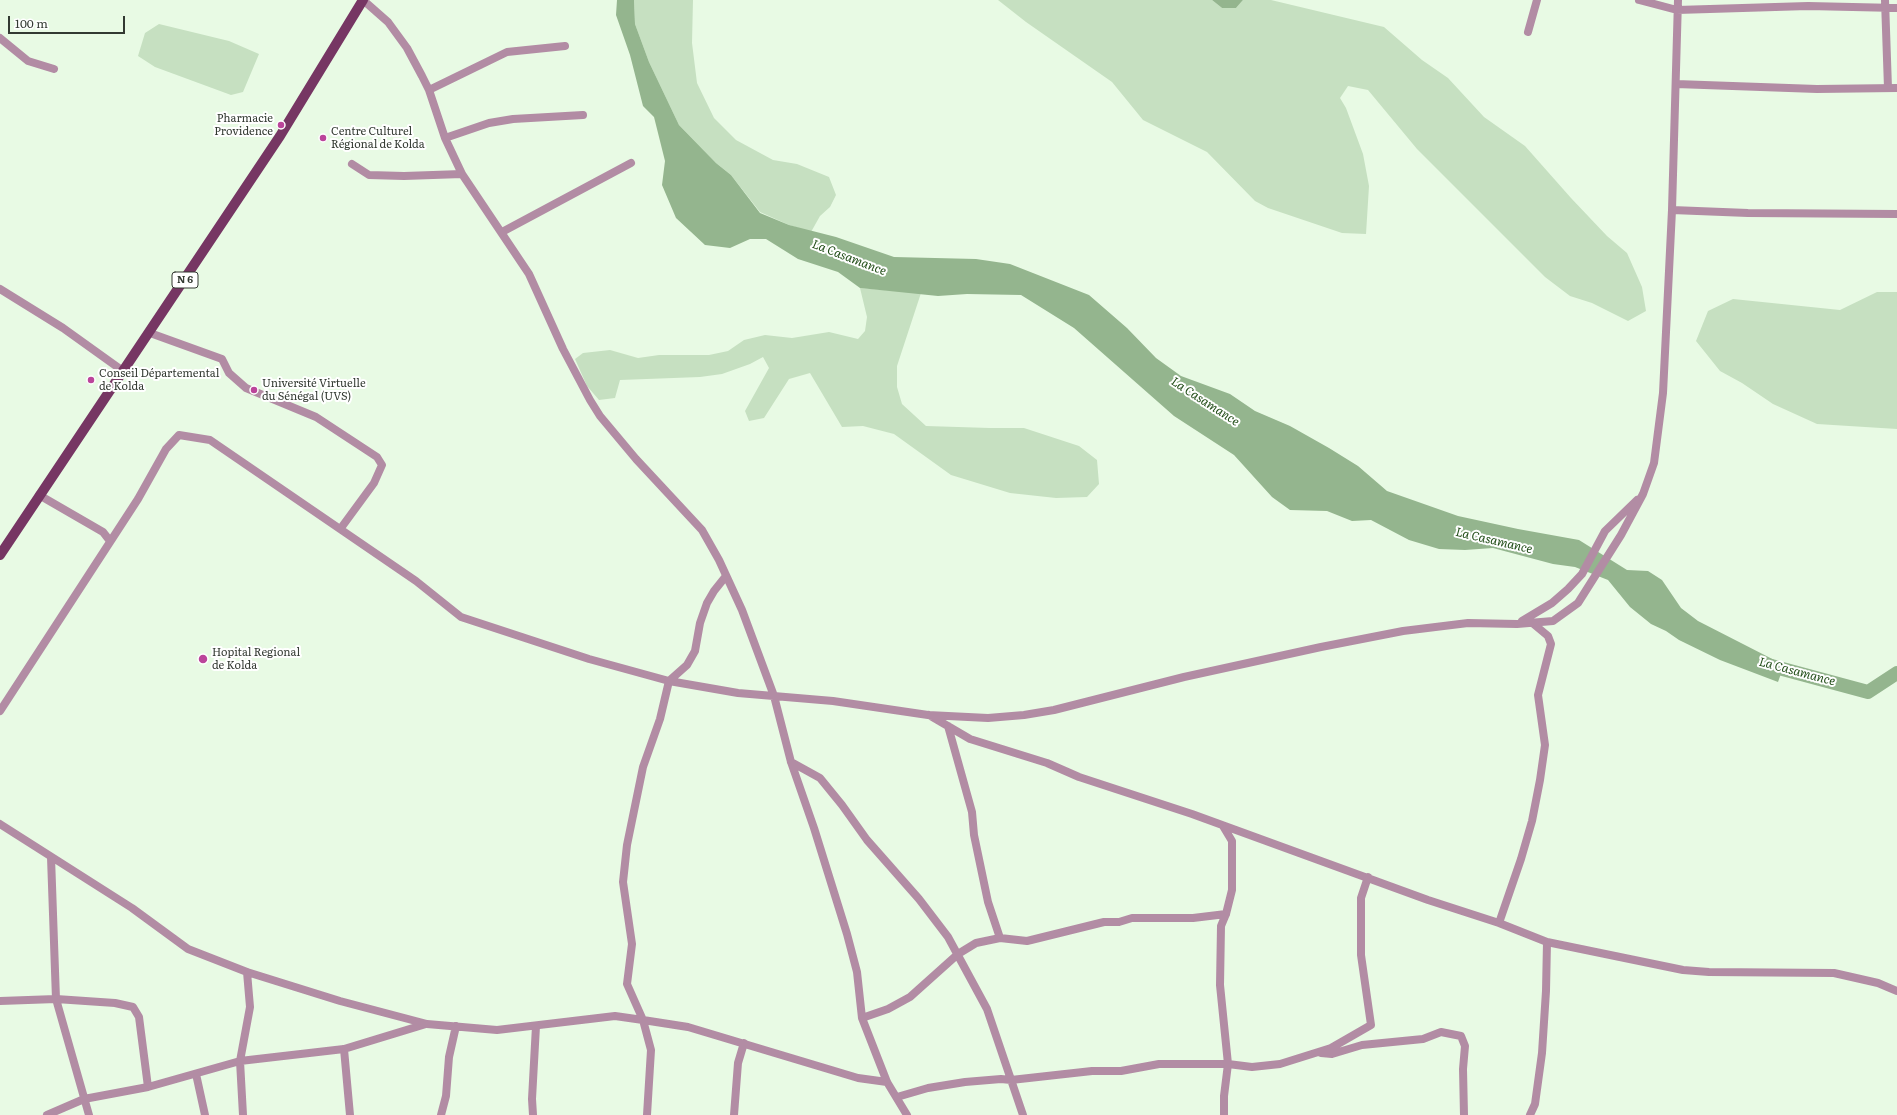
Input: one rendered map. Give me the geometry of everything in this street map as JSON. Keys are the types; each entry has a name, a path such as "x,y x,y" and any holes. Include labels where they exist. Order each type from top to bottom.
{"main road":[{"name":"N 6","path":"0,556 39,495 150,333 280,136 363,0"}],"street":[{"path":"363,0 388,22 406,48 429,90 445,138 462,174 529,274 563,349 597,410 636,459 702,530 710,543 742,610 774,696 791,762 844,923 857,972 862,1018 887,1082 907,1115"},
{"path":"1528,32 1537,0"},
{"path":"1639,0 1677,10 1811,3 1885,4 1897,8"},
{"path":"0,711 138,499 166,449 179,435 210,440 248,467 341,528 416,581 461,618 669,681 738,693 874,705 928,715 988,718 1024,715 1054,710 1184,677 1313,648 1403,631 1468,623 1517,624 1529,621 1553,620 1578,603 1586,591 1644,494 1654,463 1661,414 1672,210 1678,0"},
{"path":"1885,4 1888,88"},
{"path":"0,38 28,60 54,69"},
{"path":"429,90 507,52 564,46"},
{"path":"1676,84 1817,89 1897,88"},
{"path":"445,138 495,122 513,119 583,115"},
{"path":"502,232 631,163"},
{"path":"352,164 369,175 404,176 462,174"},
{"path":"1672,210 1748,213 1897,214"},
{"path":"0,289 63,328 123,372"},
{"path":"150,333 222,359 229,373 246,388 316,417 376,457 382,465 374,482 341,528"},
{"path":"1529,621 1568,590 1582,574 1605,531 1644,494"},
{"path":"39,495 103,532 110,541"},
{"path":"647,1115 651,1050 644,1020 627,984 632,944 623,882 627,845 643,767 660,719 669,681 687,665 695,651 700,623 707,603 726,576"},
{"path":"1499,922 1521,859 1532,821 1545,745 1538,695 1551,644 1548,636 1529,621"},
{"path":"928,715 970,739 1047,763 1079,777 1368,877 1428,900 1499,922 1547,942 1683,970 1709,972 1834,973 1878,983 1897,991"},
{"path":"948,726 972,812 974,835 988,902 1000,938"},
{"path":"791,762 820,778 842,805 867,840 919,899 948,937 987,1009 1023,1115"},
{"path":"0,824 132,908 188,949 247,972 340,1001 427,1024 497,1030 615,1016 644,1020 688,1027 858,1078 887,1082"},
{"path":"1223,826 1232,841 1232,890 1226,914 1221,926 1220,985 1228,1064 1224,1096 1224,1115"},
{"path":"51,857 56,999 89,1115"},
{"path":"896,1097 940,1085 986,1080 1011,1080 1092,1071 1121,1071 1159,1064 1228,1064 1252,1067 1280,1064 1331,1048 1370,1025 1361,955 1361,898 1368,877"},
{"path":"862,1018 888,1009 910,997 958,954 976,943 1000,938 1027,940 1104,922 1119,922 1132,918 1173,918 1226,914"},
{"path":"1530,1115 1535,1104 1542,1053 1546,991 1547,942"},
{"path":"243,1115 240,1061 250,1007 247,972"},
{"path":"0,1001 56,999 115,1003 133,1007 139,1017 148,1087"},
{"path":"47,1115 84,1099 148,1087 240,1061 344,1049 427,1024"},
{"path":"441,1115 446,1096 449,1057 456,1026"},
{"path":"533,1115 532,1099 536,1026"},
{"path":"1319,1052 1332,1054 1362,1045 1423,1038 1441,1032 1461,1036 1465,1046 1463,1069 1464,1115"},
{"path":"734,1115 738,1063 744,1043"},
{"path":"344,1049 350,1115"},
{"path":"196,1074 205,1115"}],"shaded area":[{"path":"634,0 693,0 692,43 697,83 714,118 736,140 773,160 797,164 829,177 836,195 830,207 820,216 811,232 789,225 760,212 731,175 716,163 679,125 649,62 635,24"},
{"path":"998,0 1212,0 1222,8 1236,8 1243,0 1271,0 1384,27 1422,60 1448,78 1484,117 1525,146 1607,236 1627,253 1642,287 1646,311 1628,321 1592,303 1570,296 1545,277 1417,149 1368,90 1348,86 1340,98 1346,108 1363,154 1369,186 1366,234 1342,233 1268,208 1255,201 1207,152 1143,120 1112,82 1026,22"},
{"path":"159,24 229,41 259,54 243,92 231,95 155,67 138,56 145,33"},
{"path":"860,288 921,293 897,366 897,387 902,404 926,426 1024,428 1079,446 1097,460 1099,484 1087,497 1056,498 1010,493 951,475 894,434 863,426 842,427 810,373 789,379 764,418 749,421 745,411 769,368 763,357 750,364 722,374 700,377 620,380 615,398 599,400 587,386 575,359 583,353 610,350 638,358 659,355 709,355 728,351 744,340 765,335 792,338 829,332 858,339 865,331 867,317"},
{"path":"1877,292 1897,292 1897,429 1817,424 1773,404 1742,383 1720,371 1696,341 1708,311 1733,299 1840,310"}],"water":[{"path":"617,0 634,0 635,24 649,62 679,125 716,163 731,175 760,213 789,225 836,237 894,257 976,259 1010,264 1089,295 1127,328 1156,358 1181,376 1230,394 1255,411 1290,426 1358,466 1387,491 1458,516 1579,540 1627,570 1648,571 1662,580 1681,608 1698,621 1784,665 1778,682 1720,660 1679,640 1666,631 1651,624 1630,607 1608,580 1575,567 1553,564 1493,548 1465,550 1439,549 1409,540 1371,520 1352,521 1327,511 1290,510 1272,497 1234,455 1174,416 1074,328 1021,295 967,294 938,296 860,288 838,272 798,259 766,239 750,239 730,248 705,245 676,218 662,185 665,161 654,117 643,106 630,55 616,15"},
{"path":"1212,0 1243,0 1236,8 1222,8"}],"waterway":[{"name":"La Casamance","path":"1764,664 1868,692 1897,673"}],"place":[{"name":"Pharmacie Providence","path":"281,125"},
{"name":"Centre Culturel Régional de Kolda","path":"323,138"},
{"name":"Conseil Départemental de Kolda","path":"91,380"},
{"name":"Université Virtuelle du Sénégal (UVS)","path":"254,390"},
{"name":"Hopital Regional de Kolda","path":"203,659"}]}
